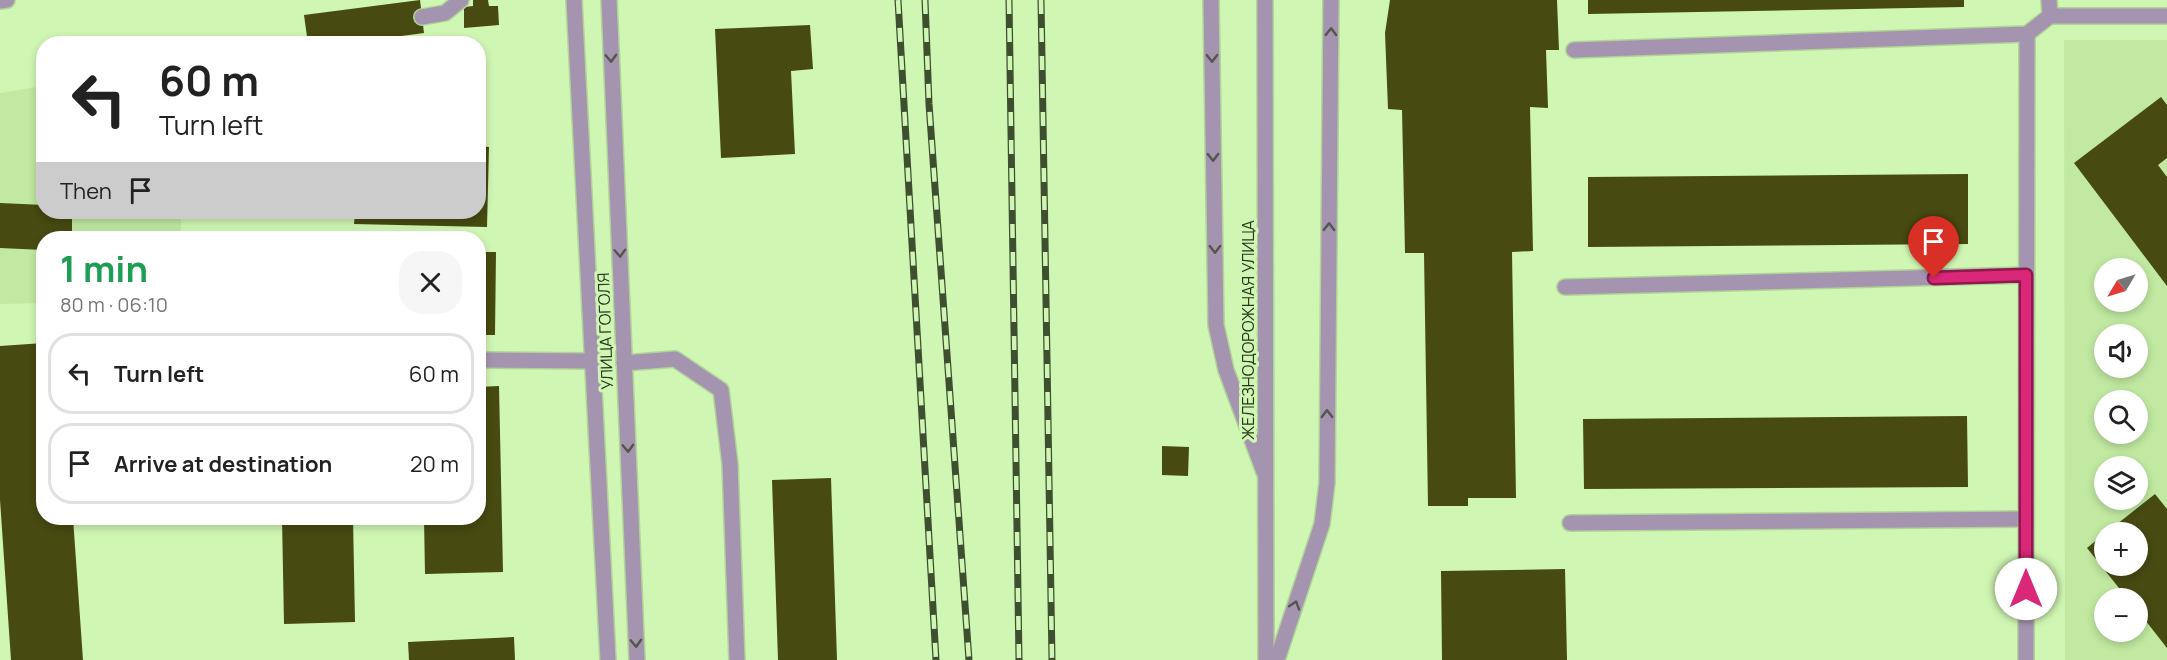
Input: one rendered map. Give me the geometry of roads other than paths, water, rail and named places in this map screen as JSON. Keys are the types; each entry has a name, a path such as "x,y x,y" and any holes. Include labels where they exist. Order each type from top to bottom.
{"street":[{"path":"0,1 7,0"},
{"path":"422,17 445,13 461,0"},
{"path":"574,0 608,660"},
{"name":"УЛИЦА ГОГОЛЯ","path":"609,0 637,660"},
{"path":"1211,0 1216,325 1227,370 1267,481"},
{"name":"ЖЕЛЕЗНОДОРОЖНАЯ УЛИЦА","path":"1266,0 1266,660"},
{"path":"1277,660 1322,524 1327,483 1331,0"},
{"path":"2049,0 2050,16"},
{"path":"1574,50 2027,34 2050,16 2167,16"},
{"path":"2026,660 2027,34"},
{"path":"1565,287 2026,275"},
{"path":"624,363 675,359 721,390 730,464 737,660"},
{"path":"487,360 594,361"},
{"path":"1570,523 2026,519"}],"railway":[{"path":"898,0 936,660"},
{"path":"925,0 929,104 969,660"},
{"path":"1009,0 1019,660"},
{"path":"1041,0 1052,660"}]}
